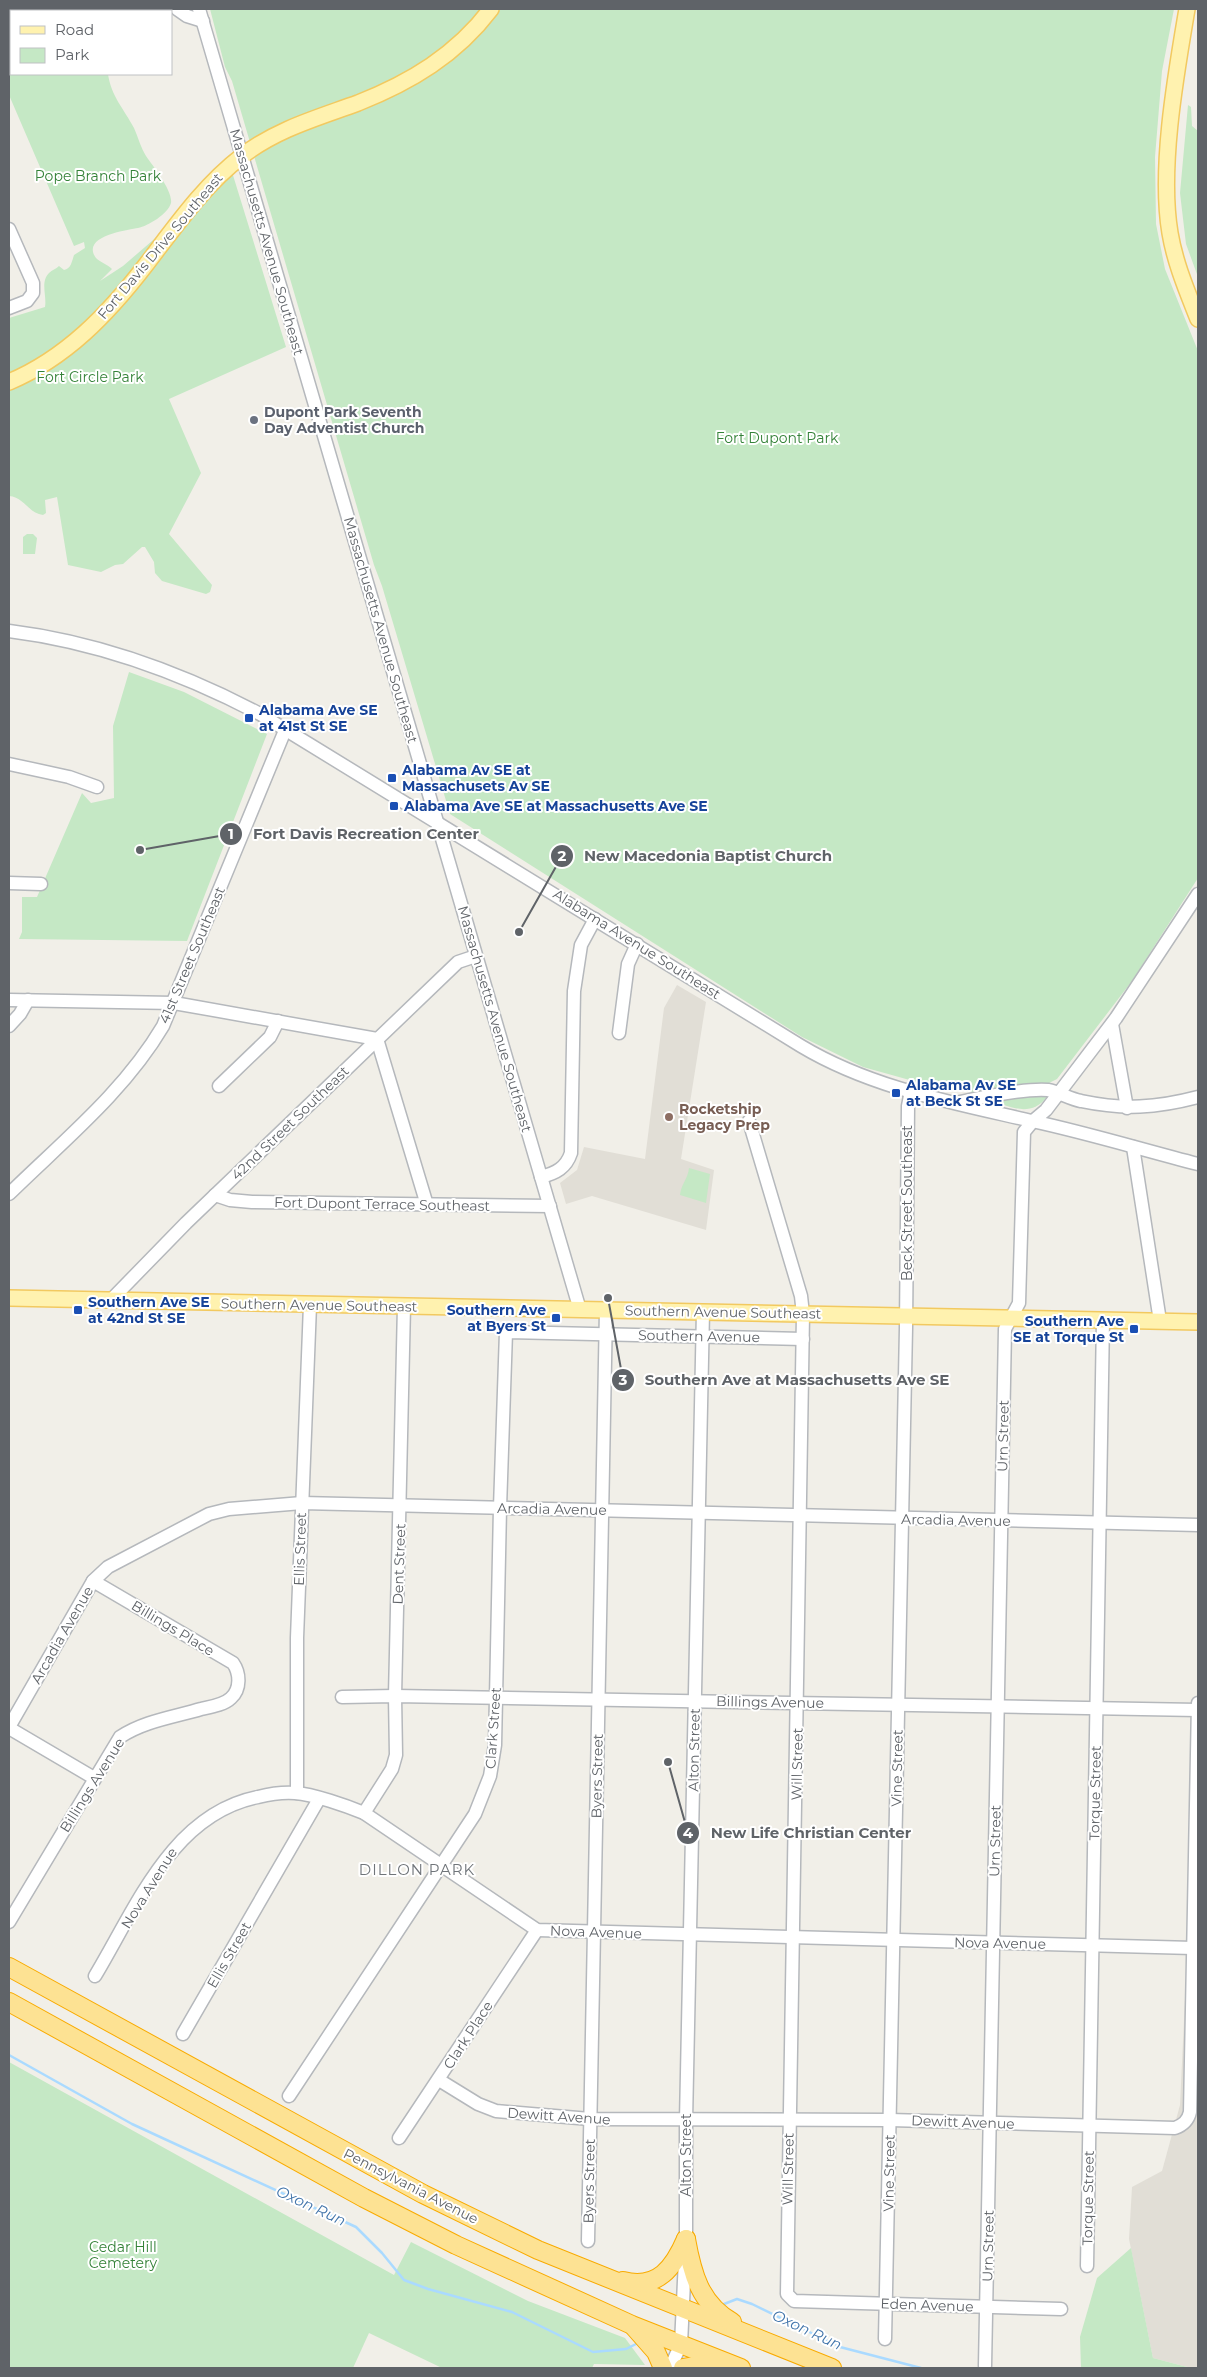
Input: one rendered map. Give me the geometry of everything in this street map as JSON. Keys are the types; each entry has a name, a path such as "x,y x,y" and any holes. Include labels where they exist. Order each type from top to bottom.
{"highway":[{"name":"Pennsylvania Avenue","path":"9,1967 423,2194 538,2250 824,2365"},
{"path":"9,2002 381,2206 505,2268 632,2325 741,2368"},
{"path":"595,2274 631,2283 654,2279 669,2270 677,2260 686,2240"},
{"path":"686,2240 696,2281 715,2309 737,2325 824,2365"},
{"path":"632,2325 656,2352 663,2368"},
{"path":"683,2368 722,2361"}],"main road":[{"name":"Fort Davis Drive Southeast","path":"9,382 53,359 93,326 129,286 204,190 242,156 280,131 381,94 419,75 457,47 491,9"},
{"path":"1187,9 1171,127 1167,204 1174,255 1198,319"},
{"name":"Southern Avenue Southeast","path":"9,1298 1198,1322"}],"street":[{"path":"177,9 187,16 201,15"},
{"name":"Massachusetts Avenue Southeast","path":"201,15 580,1310"},
{"path":"9,229 34,286 32,296 23,304 9,308"},
{"name":"Alabama Avenue Southeast","path":"9,631 78,644 138,661 223,695 286,728 810,1051 858,1073 911,1091 955,1103 1198,1164"},
{"name":"41st Street Southeast","path":"9,1194 123,1083 156,1038 174,1003 286,728"},
{"path":"9,764 69,777 97,787"},
{"path":"9,883 40,884"},
{"path":"1032,1121 1046,1110 1112,1024 1198,894"},
{"path":"541,1177 555,1173 568,1164 571,1153 574,991 581,945 595,919"},
{"path":"619,1033 628,964 637,944"},
{"name":"42nd Street Southeast","path":"110,1300 215,1195 458,962 476,956"},
{"path":"9,1000 174,1003 377,1039 427,1205"},
{"path":"9,1026 20,1014 28,1000"},
{"path":"219,1086 270,1037 278,1021"},
{"path":"1112,1024 1127,1108"},
{"path":"955,1103 990,1096 1050,1090 1078,1101 1127,1108 1158,1106 1198,1097"},
{"name":"Beck Street Southeast","path":"906,1316 908,1106 911,1091"},
{"name":"Will Street","path":"749,1121 801,1296 803,1314 794,1937 788,2121 787,2293 794,2302"},
{"name":"Urn Street","path":"985,2366 1005,1329 1019,1301 1024,1132 1032,1121"},
{"path":"1133,1147 1160,1321"},
{"name":"Fort Dupont Terrace Southeast","path":"215,1195 230,1200 252,1202 550,1206"},
{"name":"Ellis Street","path":"297,1793 296,1714 310,1305"},
{"name":"Dent Street","path":"364,1813 392,1769 396,1755 395,1696 404,1306"},
{"name":"Byers Street","path":"588,2241 606,1310"},
{"name":"Alton Street","path":"681,2344 686,2240 686,2121 703,1311"},
{"name":"Vine Street","path":"885,2339 906,1316"},
{"name":"Torque Street","path":"1087,2266 1103,1320"},
{"name":"Southern Avenue","path":"506,1332 803,1339"},
{"name":"Clark Street","path":"289,2096 474,1814 490,1776 495,1745 506,1332"},
{"name":"Arcadia Avenue","path":"9,1728 93,1581 108,1567 208,1514 229,1509 302,1503 1198,1525"},
{"name":"Billings Place","path":"93,1581 233,1663 238,1670 238,1684"},
{"name":"Billings Avenue","path":"9,1922 120,1736 135,1727 218,1705 231,1698 238,1684"},
{"name":"Billings Avenue","path":"342,1697 496,1697 1198,1710"},
{"path":"1195,1945 1198,1703"},
{"path":"9,1728 94,1778"},
{"name":"Nova Avenue","path":"95,1976 144,1893 176,1845 185,1835 208,1816 233,1804 277,1793 297,1793 342,1804 364,1813 439,1866 537,1930 1092,1945 1195,1945"},
{"name":"Ellis Street","path":"183,2034 319,1799"},
{"name":"Clark Place","path":"399,2138 537,1930"},
{"name":"Dewitt Avenue","path":"439,2080 478,2104 496,2111 590,2119 686,2121 890,2120 1089,2126 1180,2126 1188,2119 1190,2112 1195,1945"},
{"name":"Eden Avenue","path":"794,2302 1061,2309"},
{"path":"670,2368 681,2344"}],"shaded area":[{"name":"Rocketship Legacy Prep","path":"677,985 706,1002 681,1159 714,1170 706,1230 592,1196 566,1204 560,1183 577,1170 584,1147 645,1159 664,1008"},
{"path":"1198,1998 1198,2368 1191,2368 1153,2358 1129,2239 1132,2187 1162,2171 1180,2105 1185,1999"}],"green space":[{"name":"Fort Circle Park","path":"9,9 90,9 10,10 10,75 108,75 115,96 134,128 144,153 169,192 171,203 166,211 157,219 142,227 107,236 94,244 93,250 96,258 112,269 100,281 123,266 232,172 286,347 169,399 201,473 169,534 212,585 210,592 206,594 162,581 155,573 154,562 145,547 142,547 123,564 115,565 101,572 68,565 57,497 45,500 46,513 43,515 33,511 19,499 9,496 9,318 45,307 44,285 46,277 59,266 64,270 68,268 74,255 85,248 84,242 74,246 9,95"},
{"name":"Fort Dupont Park","path":"210,9 1174,9 1162,71 1155,157 1156,224 1165,269 1198,351 1198,878 1132,981 1057,1079 1047,1084 976,1093 924,1084 863,1067 802,1037 450,814 382,586 374,565 232,81 225,67"},
{"path":"1188,105 1191,107 1192,126 1198,131 1198,277 1186,244 1180,193"},
{"path":"27,534 33,534 37,538 35,554 23,554 23,537"},
{"path":"129,672 184,692 267,734 187,941 19,939 22,932 22,897 37,897 82,793 91,803 114,798 113,726"},
{"path":"1046,1095 1047,1097 1041,1103 1029,1109 1016,1108 994,1101"},
{"path":"689,1168 710,1174 706,1203 680,1195"},
{"name":"Cedar Hill Cemetery","path":"9,2062 394,2275 411,2242 528,2301 625,2338 645,2365 594,2364 592,2368 442,2368 369,2333 353,2368 9,2368"},
{"path":"1131,2248 1153,2358 1191,2368 1081,2368 1080,2337 1097,2278"}],"waterway":[{"name":"Oxon Run","path":"9,2055 132,2124 356,2227 382,2253 404,2280 428,2289 512,2312 593,2352 626,2349 636,2344"},
{"name":"Oxon Run","path":"724,2304 737,2299 752,2304 840,2347 921,2368"}],"place":[{"name":"Dupont Park Seventh Day Adventist Church","path":"254,420"},
{"name":"Alabama Ave SE at 41st St SE","path":"249,718"},
{"name":"Alabama Av SE at Massachusets Av SE","path":"392,778"},
{"name":"Alabama Ave SE at Massachusetts Ave SE","path":"394,806"},
{"name":"Fort Davis Recreation Center","path":"140,850"},
{"name":"New Macedonia Baptist Church","path":"519,932"},
{"name":"Alabama Av SE at Beck St SE","path":"896,1093"},
{"name":"Rocketship Legacy Prep","path":"669,1117"},
{"name":"Southern Ave at Massachusetts Ave SE","path":"608,1298"},
{"name":"Southern Ave SE at 42nd St SE","path":"78,1310"},
{"name":"Southern Ave at Byers St","path":"556,1318"},
{"name":"Southern Ave SE at Torque St","path":"1134,1329"},
{"name":"New Life Christian Center","path":"668,1762"}],"district":[{"name":"DILLON PARK","path":"417,1870"}],"park label":[{"name":"Pope Branch Park","path":"98,176"}]}
